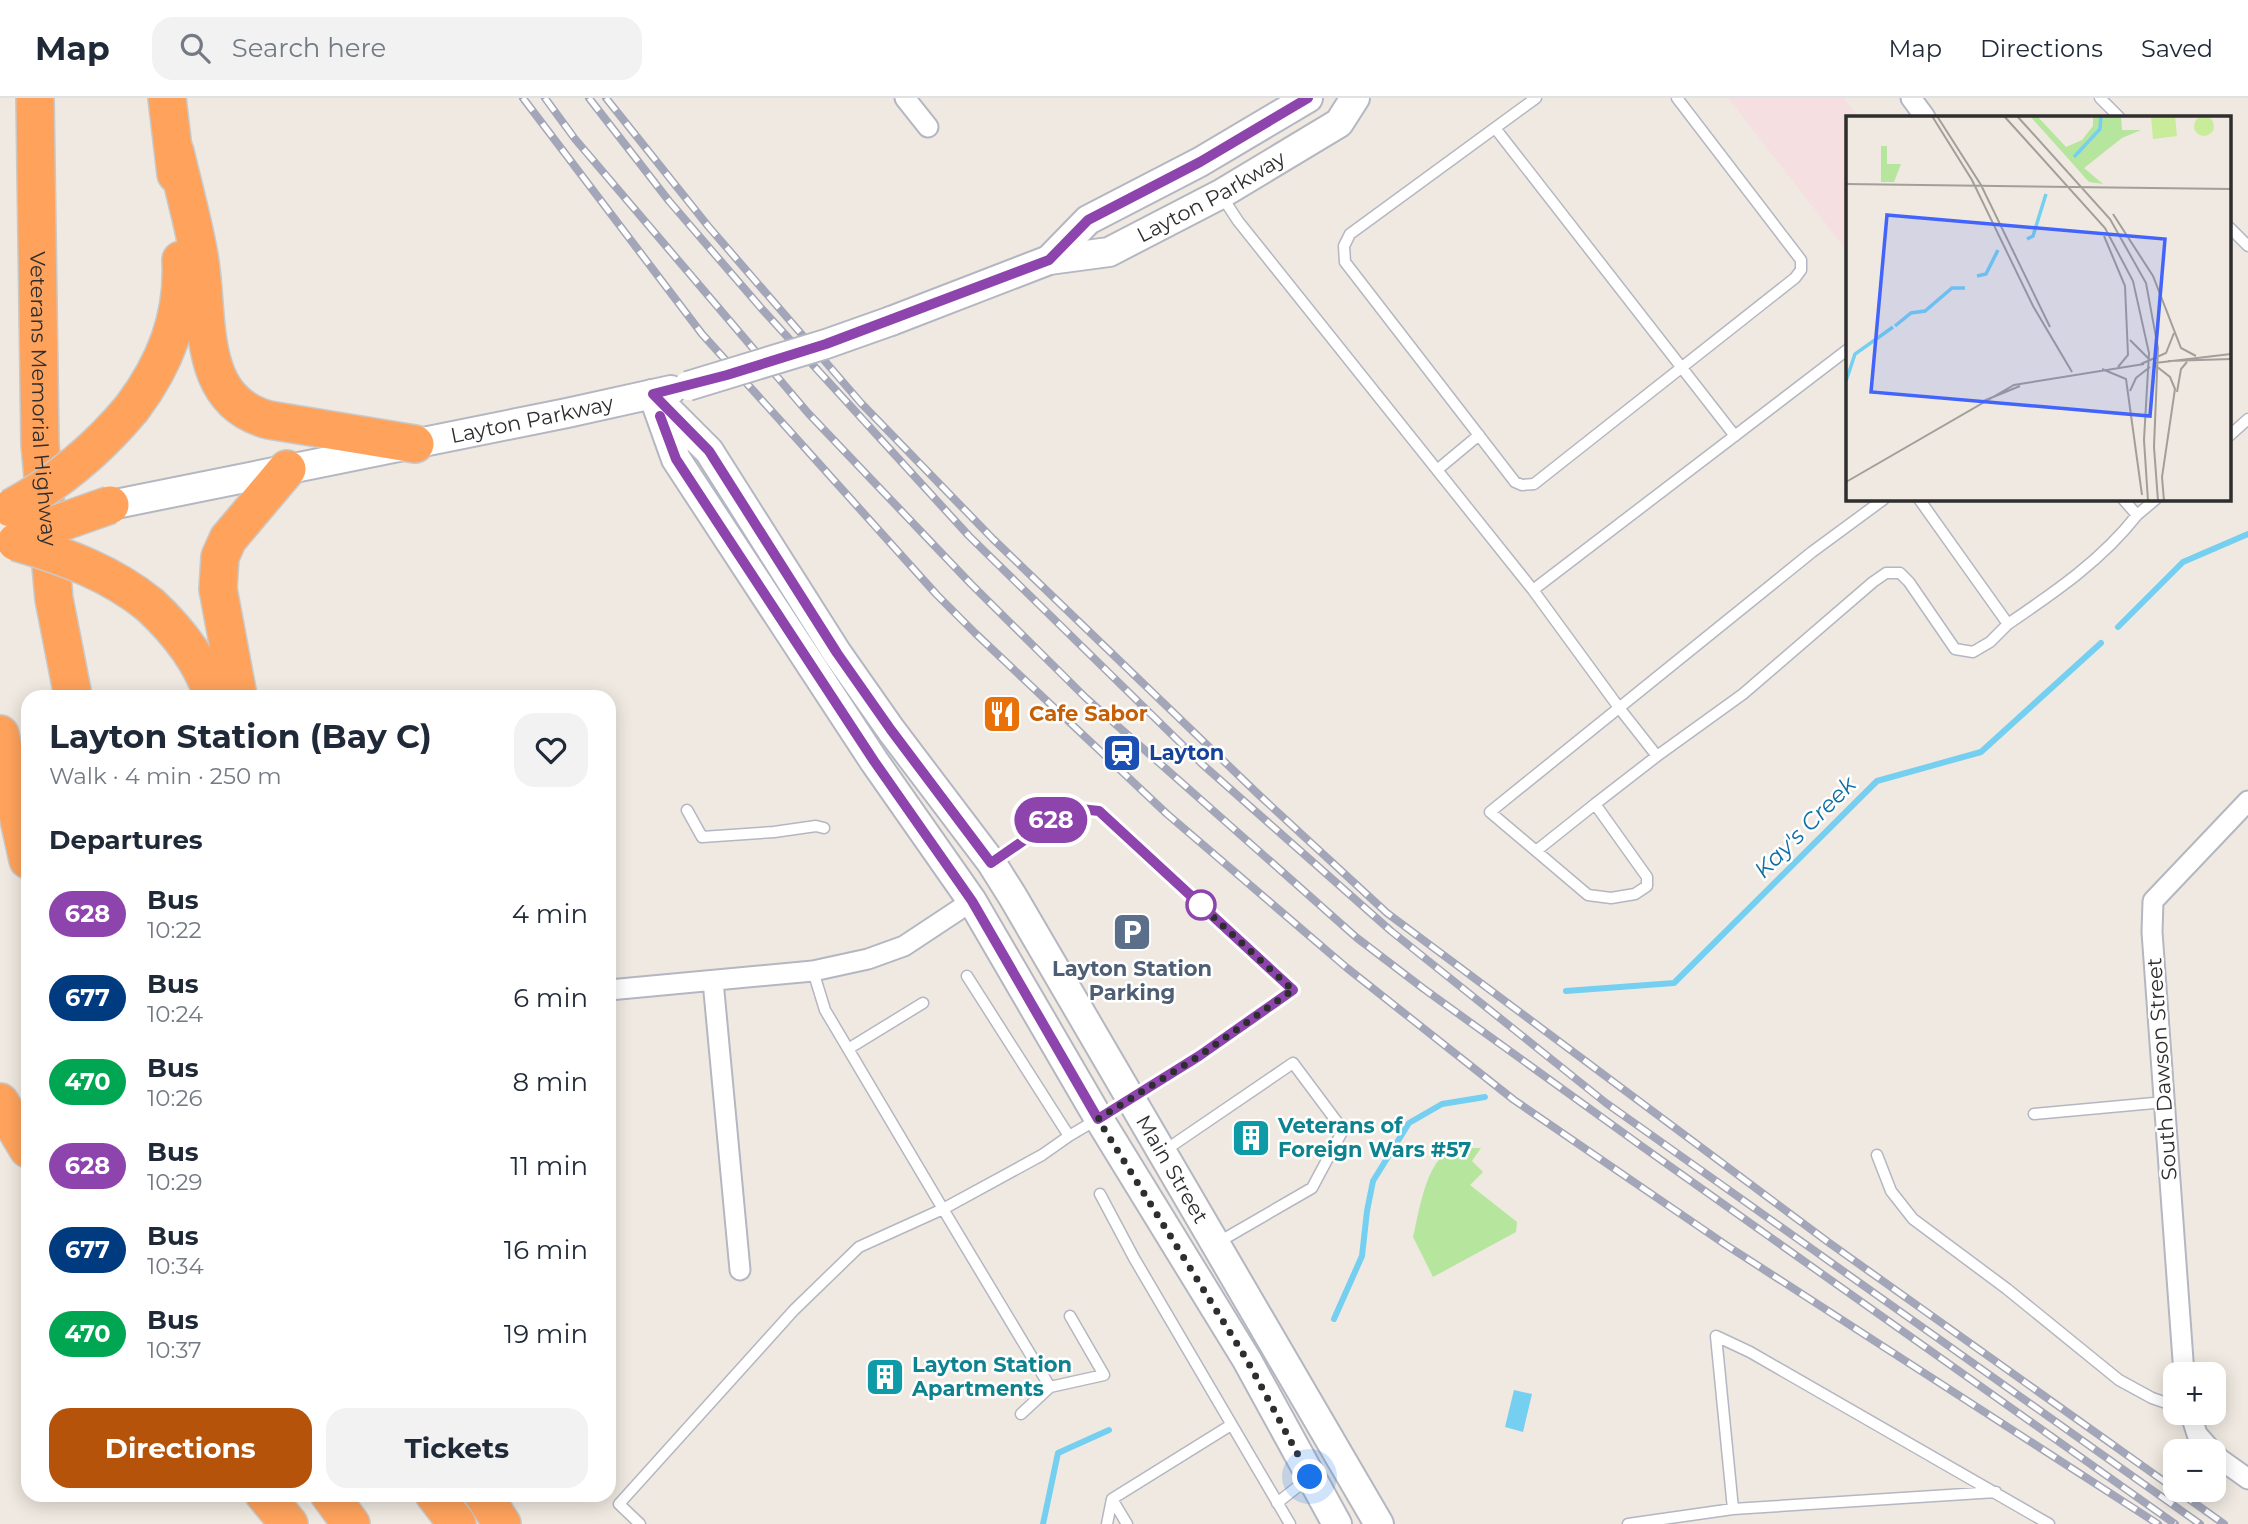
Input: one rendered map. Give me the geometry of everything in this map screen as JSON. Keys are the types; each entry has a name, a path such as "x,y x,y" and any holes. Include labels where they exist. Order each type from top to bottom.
{"highway":[{"name":"Veterans Memorial Highway","path":"35,98 40,444 54,599 72,690"},
{"path":"167,98 175,152 199,257 212,363 228,396 243,409 262,418 415,444"},
{"path":"4,527 43,489 109,433 132,408 162,361 179,307 182,270 175,152"},
{"path":"237,690 218,589 220,557 228,539 287,469"},
{"path":"4,527 52,526 125,502"},
{"path":"4,527 52,517"},
{"path":"4,527 129,589 150,605 173,628 192,653 211,690"},
{"path":"0,734 21,828"},
{"path":"0,1102 21,1137"},
{"path":"271,1502 289,1524"},
{"path":"335,1502 351,1524"},
{"path":"440,1502 457,1524"},
{"path":"488,1502 502,1524"}],"main road":[{"name":"Layton Parkway","path":"1049,260 1088,220 1200,162 1308,98"},
{"name":"Layton Parkway","path":"52,517 653,394 826,344 1049,260 1109,252 1221,194 1339,122 1355,98"},
{"name":"Main Street","path":"653,394 709,451 837,653 991,863 1217,1243 1379,1524"},
{"name":"Main Street","path":"653,394 676,459 874,761 972,901 1098,1119 1247,1360 1337,1524"}],"street":[{"path":"905,98 928,127"},
{"path":"1911,98 1924,116"},
{"name":"South Dawson Street","path":"2183,1362 2152,932 2153,901 2248,801"},
{"path":"616,988 813,971 868,959 904,946 972,901"},
{"path":"713,981 740,1270"},
{"path":"2226,1463 2248,1479"}],"lane":[{"path":"1536,98 1350,234 1344,246 1345,262 1515,482 1522,485 1534,484 1795,278 1801,270 1801,260 1676,98"},
{"path":"2100,98 2118,116"},
{"path":"1495,128 1735,436"},
{"path":"1221,194 1238,221 1533,590 1657,756"},
{"path":"2230,228 2248,246"},
{"path":"1533,590 1846,351"},
{"path":"2230,435 2248,419"},
{"path":"1437,470 1479,435"},
{"path":"1595,804 1647,877 1647,886 1635,894 1612,898 1588,895 1490,812 1812,552 1883,500"},
{"path":"1920,500 2008,624"},
{"path":"2124,500 2137,515"},
{"path":"1536,851 1657,756 1743,694 1886,573 1900,573 1909,582 1955,649 1973,652 1990,642 2008,624 2087,566 2122,535 2137,515 2155,500"},
{"path":"640,1524 619,1504 794,1310 859,1247 943,1209 1042,1155 1199,1056 1293,990 1099,811 1071,808 991,863"},
{"path":"687,810 702,837 816,826 824,828"},
{"path":"813,971 825,1010 1050,1387"},
{"path":"967,976 1069,1136"},
{"path":"848,1049 923,1003"},
{"path":"1163,1152 1293,1063 1343,1130 1312,1188 1217,1243"},
{"path":"2034,1114 2165,1102"},
{"path":"1877,1154 1891,1191 1913,1219 2007,1289 2119,1380 2163,1402"},
{"path":"1100,1194 1134,1258 1290,1524"},
{"path":"1021,1414 1050,1387 1104,1374 1070,1317"},
{"path":"1733,1510 1716,1336 1750,1352 2049,1524"},
{"path":"1107,1524 1112,1499 1231,1425"},
{"path":"1277,1503 1310,1477"},
{"path":"1628,1524 1733,1510 1997,1492"},
{"path":"1112,1499 1127,1524"}],"shaded area":[{"path":"1728,98 1844,98 1857,116 1846,116 1846,250"}],"green space":[{"path":"1481,1148 1472,1161 1483,1172 1470,1185 1517,1222 1516,1232 1433,1277 1413,1237 1428,1178 1440,1158 1448,1152"}],"water":[{"path":"1514,1390 1532,1394 1523,1432 1505,1427"}],"waterway":[{"name":"Kay's Creek","path":"2118,627 2183,562 2248,534"},
{"name":"Kay's Creek","path":"1566,991 1674,983 1877,781 1981,752 2101,643"},
{"name":"Kay's Creek","path":"1334,1319 1362,1256 1373,1181 1409,1123 1442,1104 1485,1097"},
{"name":"Kay's Creek","path":"1043,1524 1058,1453 1109,1430"}],"railway":[{"path":"523,98 702,334 937,595 1167,814 1347,968 1514,1100 1726,1245 2158,1524"},
{"path":"545,98 575,139 808,413 971,584 1086,698 1357,938 1640,1145 2175,1524"},
{"path":"589,98 669,201 761,308 969,536 1202,764 1391,931 1606,1103 2200,1524"},
{"path":"606,98 708,226 861,403 993,539 1258,794 1387,913 1828,1242 2224,1524"}],"bus line":[{"name":"628","path":"660,416 676,459 874,761 972,901 1098,1119 1160,1082 1293,990 1099,811 1071,808 991,863 837,653 709,451 653,394 727,375 826,344 1049,260 1088,220 1200,162 1308,98"}],"place":[{"name":"Cafe Sabor","path":"1002,714"},
{"name":"Layton","path":"1122,753"},
{"name":"Layton Station Parking","path":"1132,932"},
{"name":"Veterans of Foreign Wars #57","path":"1251,1138"},
{"name":"Layton Station Apartments","path":"885,1377"}],"route":[{"path":"1201,905 1198,903 1293,990 1160,1082 1098,1119 1247,1360 1310,1477"}]}
